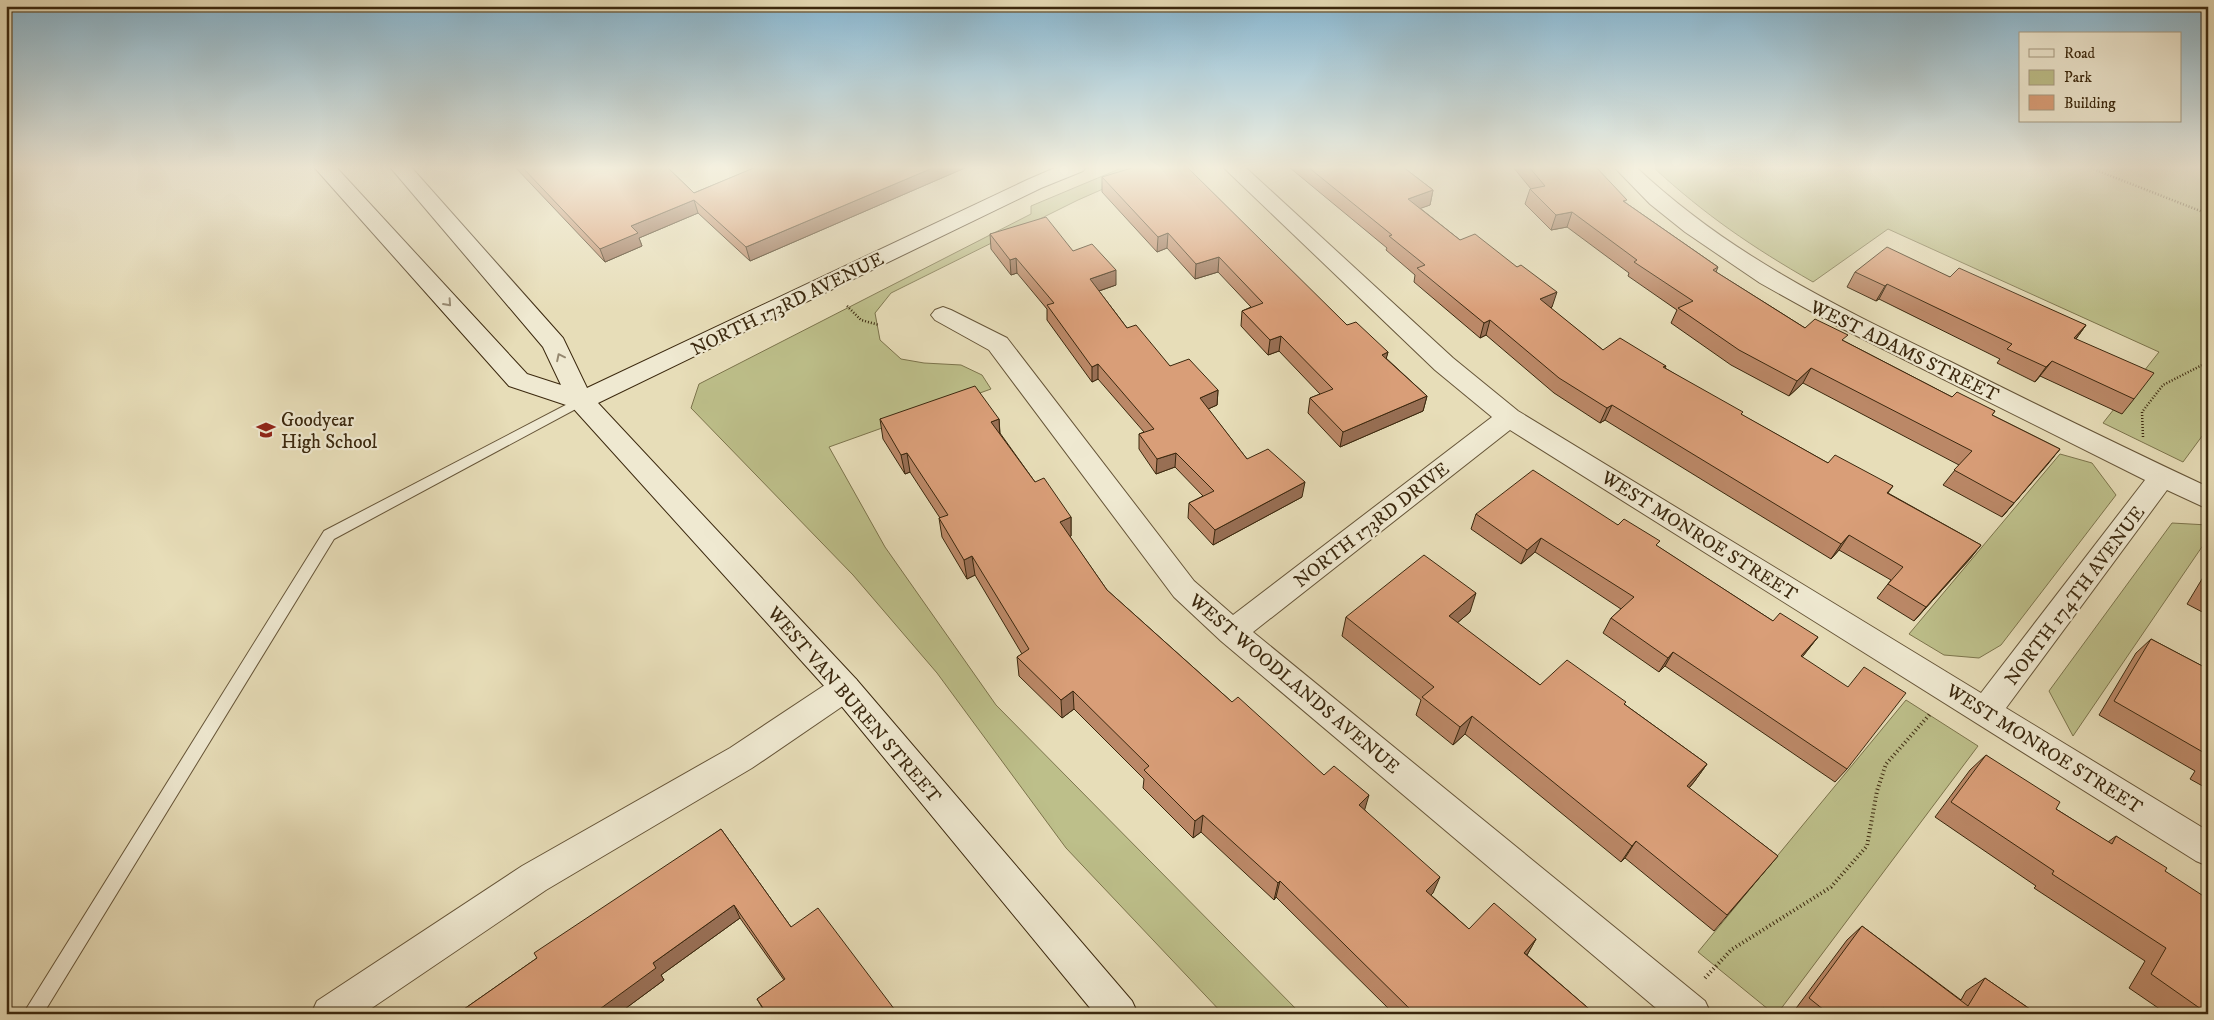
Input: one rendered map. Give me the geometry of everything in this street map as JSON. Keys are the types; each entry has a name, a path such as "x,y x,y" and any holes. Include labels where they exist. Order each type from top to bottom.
{"street":[{"name":"WEST VAN BUREN STREET","path":"367,215 518,380 582,401"},
{"name":"WEST VAN BUREN STREET","path":"441,215 554,344 582,401 845,688 1119,1014"},
{"name":"NORTH 173RD AVENUE","path":"582,401 970,215"},
{"name":"WEST MONROE STREET","path":"1284,215 1444,364 1509,417 2208,850"},
{"name":"WEST ADAMS STREET","path":"1674,215 1716,246 1792,294 2208,499"},
{"name":"WEST WOODLANDS AVENUE","path":"943,315 998,344 1184,590 1687,1010"},
{"name":"NORTH 173RD DRIVE","path":"1232,632 1509,417"},
{"name":"NORTH 174TH AVENUE","path":"1985,712 2162,477"},
{"path":"330,1014 534,878 741,758 845,688"}],"lane":[{"path":"32,1014 329,535 582,401"}],"path":[{"path":"847,306 861,320 879,324"},
{"path":"2140,444 2144,435 2142,412 2163,385 2208,362"},
{"path":"1687,1010 1731,950 1831,888 1867,846 1877,791 1886,764 1932,712"}],"green space":[{"path":"1030,215 1049,215 891,293 875,313 880,340 901,359 924,363 961,365 982,375 991,389 829,447 885,547 996,705 1301,1014 1223,1014 1066,848 937,673 853,575 691,408 699,384"},
{"path":"1710,215 2208,215 2208,428 2183,462 2103,423 2159,352 1888,229 1813,282 1770,256"},
{"path":"2060,454 2092,463 2116,495 2001,645 1979,658 1944,655 1909,634"},
{"path":"2172,523 2208,525 2208,538 2073,736 2049,691"},
{"path":"1906,700 1978,746 1777,1014 1774,1014 1698,952"}],"building":[{"path":"567,215 659,215 631,226 638,233 600,249"},
{"path":"710,215 823,215 746,247"},
{"path":"1137,215 1235,215 1347,325 1356,322 1388,352 1382,355 1427,396 1343,432 1310,398 1333,389 1281,336 1270,340 1242,311 1263,303 1219,257 1196,264 1168,233 1158,237"},
{"path":"1367,215 1428,215 1460,240 1475,234 1517,267 1521,265 1557,292 1540,299 1603,350 1620,338 1666,366 1663,367 1743,412 1741,414 1828,463 1835,455 1893,486 1887,493 1981,545 1926,607 1888,584 1903,567 1849,535 1841,544 1612,405 1607,408 1559,378 1490,320 1484,323 1417,268 1425,265 1389,236 1392,235"},
{"path":"1576,215 1643,215 1718,267 1713,270 1805,328 1815,319 1848,335 1842,340 1952,397 1957,392 1995,411 1992,415 2060,449 2014,503 1954,470 1972,451 1811,368 1797,381 1739,350 1678,308 1693,301 1634,262 1637,260"},
{"path":"1046,217 1073,251 1092,244 1116,270 1090,279 1127,328 1136,325 1170,366 1189,359 1218,390 1200,398 1247,459 1268,449 1305,482 1215,530 1189,503 1214,491 1176,453 1157,459 1139,434 1154,429 1098,364 1092,367 1047,305 1054,303 1016,258 1010,260 990,234"},
{"path":"1887,247 1950,277 1959,268 2086,325 2074,338 2154,373 2134,399 2052,361 2046,367 2007,349 2012,344 1887,284 1885,286 1855,272"},
{"path":"975,386 999,419 991,422 1035,482 1044,478 1071,517 1060,522 1107,590 1232,702 1238,697 1324,775 1334,766 1369,795 1359,805 1440,877 1426,891 1469,929 1494,903 1536,939 1524,953 1595,1014 1415,1014 1280,881 1278,883 1203,815 1195,821 1144,770 1149,766 1073,691 1061,700 1017,657 1029,649 972,556 964,560 939,518 948,515 907,453 901,455 880,419"},
{"path":"1533,470 1618,525 1624,519 1660,541 1656,545 1773,621 1780,613 1818,637 1801,656 1848,687 1864,667 1906,693 1847,769 1673,652 1668,658 1611,618 1634,597 1541,538 1527,550 1476,514"},
{"path":"1424,555 1476,593 1449,616 1540,685 1567,660 1707,764 1687,786 1778,856 1727,915 1636,841 1632,846 1472,716 1460,727 1422,697 1434,687 1346,617"},
{"path":"2208,580 2208,592 2202,589"},
{"path":"2151,639 2208,669 2208,755 2114,701"},
{"path":"1986,755 2060,802 2056,809 2112,844 2116,836 2167,868 2165,871 2208,899 2208,1014 2151,974 2166,948 2052,874 2054,871 1951,802"},
{"path":"721,829 791,927 818,908 898,1014 767,1014 757,999 785,979 734,905 653,963 656,968 593,1014 457,1014 537,958 534,953"},
{"path":"1862,926 1968,1006 1985,978 2037,1014 1891,1014 1883,1008 1879,1014 1829,1014 1809,998"}],"place":[{"name":"Goodyear High School","path":"266,430"}]}
